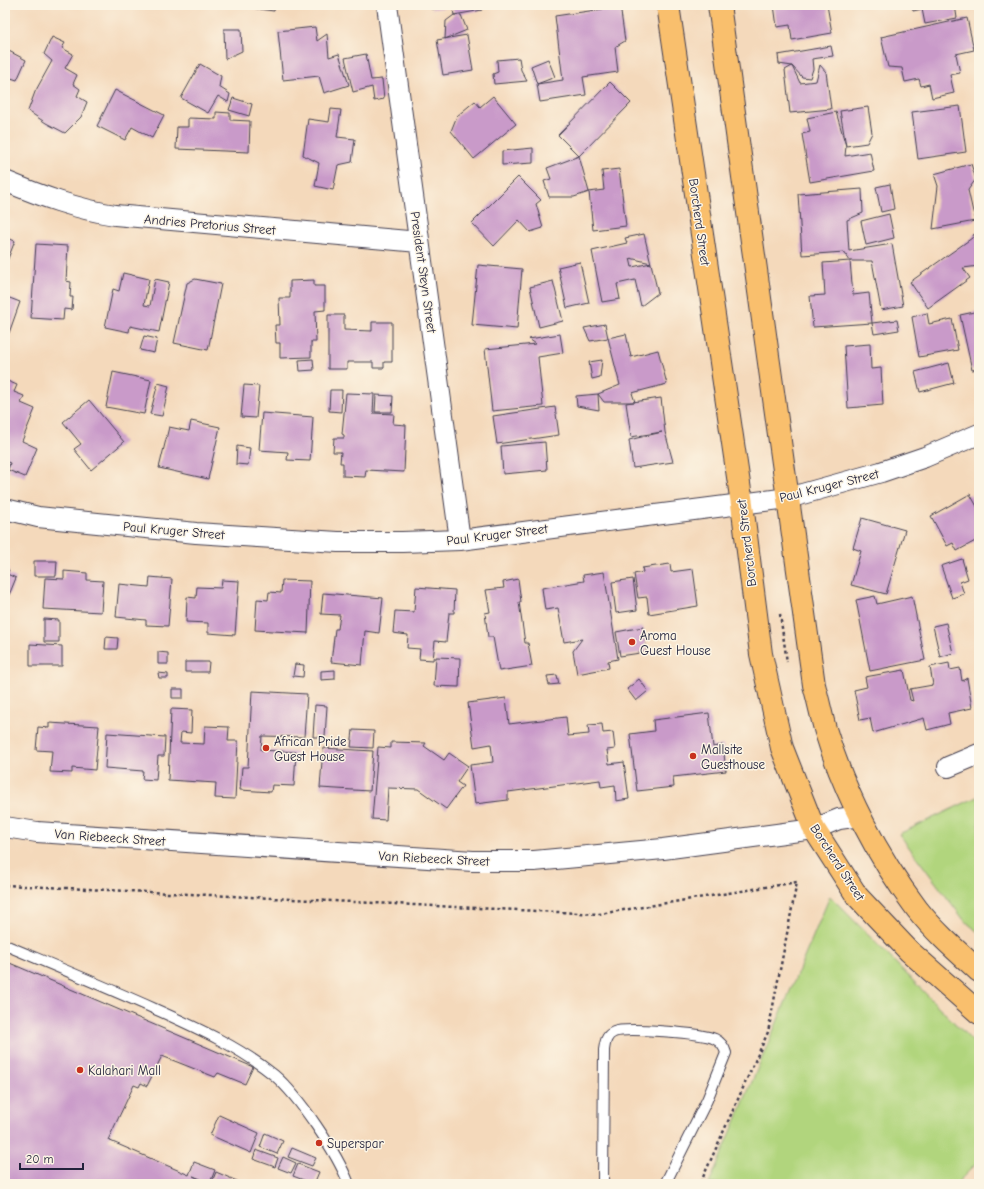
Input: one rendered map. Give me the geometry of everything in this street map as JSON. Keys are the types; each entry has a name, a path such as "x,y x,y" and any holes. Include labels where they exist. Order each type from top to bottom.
{"highway":[{"name":"Borcherd Street","path":"668,5 742,504 758,639 773,714 782,748 814,828 858,896 909,951 979,1012"},
{"path":"719,5 814,684 825,728 835,757 860,816 897,879 917,909 936,930 979,971"}],"street":[{"name":"President Steyn Street","path":"387,5 460,540"},
{"name":"Andries Pretorius Street","path":"5,182 48,199 92,212 419,242"},
{"name":"Paul Kruger Street","path":"5,509 38,517 196,532 338,542 460,540 788,498 881,472 925,457 979,434"},
{"path":"948,767 979,754"},
{"name":"Van Riebeeck Street","path":"5,827 37,832 473,861 534,861 663,849 814,828 839,819 860,816"}],"lane":[{"path":"5,945 103,986 213,1035 244,1054 275,1076 294,1098 314,1123 334,1154 349,1184"},
{"path":"603,1184 604,1050 609,1035 615,1031 631,1030 707,1036 720,1042 726,1053 707,1100 665,1184"}],"path":[{"path":"5,885 599,914 797,882 768,1032 700,1184"}],"green space":[{"path":"979,796 979,933 964,920 899,834"},
{"path":"830,896 979,1048 979,1161 956,1184 709,1184"}],"building":[{"path":"243,5 275,5 274,11 243,7"},
{"path":"432,5 450,5 450,7 432,9"},
{"path":"452,5 481,5 482,10 454,15"},
{"path":"603,5 620,5 625,41 615,47 618,72 583,77 586,95 540,102 537,84 563,80 555,16 603,9"},
{"path":"774,5 827,5 832,33 792,40 790,25 777,27"},
{"path":"912,5 955,5 957,18 925,24 922,9 913,11"},
{"path":"454,15 461,15 467,30 445,39 446,21"},
{"path":"967,18 974,50 956,54 960,73 950,75 954,93 932,98 929,84 921,86 919,79 905,82 902,68 888,67 881,37"},
{"path":"315,27 317,41 327,34 329,57 339,54 349,85 324,93 319,76 283,80 278,31"},
{"path":"224,29 241,29 242,51 225,59"},
{"path":"467,35 473,70 443,75 437,40"},
{"path":"52,37 65,43 62,48 73,54 65,68 77,75 73,84 80,89 77,96 87,102 81,117 65,133 28,111 35,92 52,61 44,54"},
{"path":"831,46 833,56 812,59 813,69 810,78 802,77 792,66 779,64 778,55"},
{"path":"5,49 26,60 17,80 5,76"},
{"path":"366,54 371,80 382,79 384,99 374,101 372,87 353,92 345,58"},
{"path":"519,58 521,70 527,81 494,84 493,74 498,72 497,60"},
{"path":"548,59 555,77 537,84 531,66"},
{"path":"200,64 221,76 219,87 230,94 228,102 218,96 208,113 181,98"},
{"path":"820,65 826,72 831,109 790,113 785,70 792,66 800,83 816,81"},
{"path":"610,82 631,103 579,156 558,135"},
{"path":"115,90 164,115 152,138 132,127 125,140 97,126"},
{"path":"493,96 516,124 474,159 451,131 457,116 475,101 480,107"},
{"path":"233,98 252,104 249,116 229,110"},
{"path":"960,106 966,152 918,159 912,112"},
{"path":"868,107 872,133 867,143 846,146 840,111"},
{"path":"331,109 341,110 337,137 355,139 352,162 338,165 333,190 315,186 319,163 303,155 308,119 329,122"},
{"path":"216,112 230,113 230,120 250,121 249,152 176,149 177,127 188,127 188,118 216,119"},
{"path":"836,112 846,146 845,156 870,152 874,171 810,182 802,134 810,132 807,118"},
{"path":"533,148 533,163 502,165 502,151"},
{"path":"579,156 589,192 574,197 549,197 544,181 551,179 547,168"},
{"path":"971,164 976,179 968,190 975,221 933,229 938,186 934,174"},
{"path":"619,169 626,226 593,230 589,192 604,190 602,171"},
{"path":"518,177 541,200 536,204 543,228 530,232 519,220 494,246 472,223"},
{"path":"890,184 894,209 881,212 876,187"},
{"path":"862,189 863,213 847,220 849,251 892,244 903,306 881,310 872,261 850,261 844,252 802,255 798,194"},
{"path":"889,214 894,238 866,245 861,221"},
{"path":"644,234 651,263 658,293 641,306 635,280 617,284 620,299 602,302 592,251 627,243 625,238","holes":["630,258 651,263 632,267"]},
{"path":"974,234 979,234 979,266 963,268 970,278 928,308 910,282 972,238"},
{"path":"5,237 15,241 5,266"},
{"path":"36,244 68,246 66,281 71,282 70,297 73,297 72,310 64,309 63,320 31,318"},
{"path":"850,261 853,295 869,293 872,323 813,327 810,296 825,295 823,263"},
{"path":"580,262 589,303 567,308 558,267"},
{"path":"478,265 522,269 517,329 472,325"},
{"path":"123,273 149,279 144,305 150,306 155,279 169,282 159,332 130,326 129,332 105,327 113,289 119,291"},
{"path":"195,279 221,284 208,350 174,343 187,283"},
{"path":"314,280 314,286 325,286 325,310 315,311 316,342 311,342 311,357 280,358 280,343 276,343 275,325 280,325 279,298 290,298 290,281"},
{"path":"553,281 563,321 539,327 530,287"},
{"path":"7,297 20,302 9,333 5,332 5,302"},
{"path":"979,311 979,369 972,370 960,315"},
{"path":"927,313 929,324 952,319 958,350 919,357 912,317"},
{"path":"328,315 344,315 344,330 372,331 372,322 392,322 392,362 384,362 384,368 373,368 373,362 347,362 347,369 328,369"},
{"path":"897,320 899,330 874,334 872,323"},
{"path":"605,324 608,338 590,341 584,328"},
{"path":"560,334 563,353 538,357 543,406 492,411 485,349 536,344 529,339"},
{"path":"626,334 631,357 658,350 667,384 632,393 635,402 604,402 598,394 620,385 608,338"},
{"path":"144,336 157,339 154,353 140,350"},
{"path":"870,344 871,369 881,368 883,405 848,408 844,346"},
{"path":"313,359 314,370 300,371 299,360"},
{"path":"602,360 600,377 592,379 589,362"},
{"path":"949,363 954,383 920,392 915,372"},
{"path":"113,372 151,380 144,414 106,407"},
{"path":"5,380 17,385 14,392 24,396 21,403 35,409 22,441 37,448 25,477 8,470 10,463 5,461"},
{"path":"158,383 169,386 162,416 150,414"},
{"path":"244,385 259,386 256,418 241,417"},
{"path":"330,390 342,390 341,412 329,411"},
{"path":"346,393 374,394 373,413 394,414 393,424 406,425 404,472 366,470 365,477 343,476 343,463 340,463 341,452 333,452 334,438 344,438 344,435 342,434"},
{"path":"598,394 599,410 577,406 576,396"},
{"path":"376,395 393,396 392,412 375,412"},
{"path":"661,398 665,432 673,462 633,468 629,440 662,432 631,437 626,403"},
{"path":"89,400 124,442 91,470 74,449 81,444 63,422"},
{"path":"555,407 559,435 497,444 493,416"},
{"path":"262,413 313,417 310,461 287,460 288,452 259,450"},
{"path":"191,421 220,427 208,479 159,468 169,427 189,431"},
{"path":"545,442 547,470 503,474 501,446"},
{"path":"237,446 250,448 248,465 236,464"},
{"path":"970,494 979,510 979,539 957,551 953,543 947,546 931,516"},
{"path":"862,518 905,530 886,594 851,585 861,551 853,548"},
{"path":"962,559 968,579 960,582 964,594 952,598 941,566"},
{"path":"34,561 57,561 56,576 34,576"},
{"path":"670,564 671,572 693,569 698,606 649,614 647,597 638,598 634,574 643,572 642,568"},
{"path":"5,568 9,570 7,574 16,578 9,595 5,593"},
{"path":"64,571 87,573 87,580 103,581 101,612 43,609 45,578 64,579"},
{"path":"604,572 618,659 608,661 609,668 577,674 573,651 582,639 564,642 558,608 545,610 542,588 584,581 583,575"},
{"path":"150,577 172,579 168,626 146,625 146,620 116,617 119,584 149,587"},
{"path":"518,579 521,602 519,602 525,643 528,643 532,666 499,671 493,637 488,637 485,613 490,612 486,590 504,588 503,582"},
{"path":"633,579 637,610 616,613 612,582"},
{"path":"222,580 239,581 235,635 208,633 208,623 186,622 187,597 196,598 197,587 221,588"},
{"path":"282,580 310,581 308,633 255,630 257,599 268,600 269,592 281,593"},
{"path":"416,587 455,590 454,613 449,613 446,642 435,641 433,660 419,659 420,649 407,648 408,635 393,633 395,611 414,612"},
{"path":"323,593 383,598 379,633 365,631 362,665 331,662 335,629 338,629 340,615 321,614"},
{"path":"875,596 877,604 912,596 925,660 870,671 856,600"},
{"path":"44,619 59,620 59,642 44,642"},
{"path":"946,623 953,653 940,657 933,626"},
{"name":"Aroma Guest House","path":"643,627 647,652 620,656 616,632"},
{"path":"106,637 118,638 117,649 105,649"},
{"path":"30,644 62,646 62,666 30,666"},
{"path":"158,652 168,653 168,664 158,664"},
{"path":"436,657 460,658 459,687 434,686"},
{"path":"185,662 209,662 208,672 185,672"},
{"path":"949,663 950,670 960,668 962,681 967,678 972,708 948,713 950,724 927,730 924,718 873,733 870,718 860,720 854,690 867,687 865,677 904,670 910,700 913,701 910,689 933,685 930,667"},
{"path":"295,664 304,665 303,677 293,676"},
{"path":"335,670 335,679 321,680 321,671"},
{"path":"158,673 168,674 168,678 159,678"},
{"path":"557,675 559,684 549,685 547,676"},
{"path":"639,679 648,691 636,701 627,689"},
{"path":"172,689 183,689 183,698 172,698"},
{"path":"252,691 307,694 304,737 262,736 261,750 296,752 294,786 272,785 271,792 240,790 242,767 248,767"},
{"path":"506,698 509,724 566,717 568,736 589,734 588,725 602,724 603,733 613,732 615,749 607,750 609,764 624,762 629,799 616,801 615,785 601,787 600,780 508,792 508,800 475,804 470,765 493,762 491,744 474,747 468,703"},
{"path":"315,705 327,706 325,737 313,737"},
{"path":"171,709 192,710 191,733 181,732 180,743 204,744 205,726 229,727 228,741 238,741 235,799 215,798 216,783 168,780"},
{"path":"709,713 713,747 723,745 726,771 673,777 674,787 637,791 630,734 654,731 653,720"},
{"path":"49,723 99,726 95,770 72,768 72,773 50,772 52,751 36,750 38,727 49,728"},
{"path":"353,730 374,731 373,748 351,747"},
{"path":"107,733 165,737 164,756 158,756 156,780 142,779 143,771 105,768"},
{"path":"391,742 426,743 424,746 444,760 449,753 468,766 457,782 463,786 446,809 418,789 388,788 386,820 372,819 378,747 391,748"},
{"path":"323,748 373,751 370,791 320,788"},
{"name":"Kalahari Mall","path":"5,961 253,1067 245,1084 218,1073 215,1077 162,1056 147,1086 141,1083 139,1087 134,1085 108,1140 189,1175 194,1162 215,1170 210,1183 193,1176 211,1184 5,1184"},
{"path":"219,1115 259,1133 251,1153 210,1135"},
{"path":"265,1133 283,1141 277,1154 260,1147"},
{"path":"292,1148 316,1158 312,1166 288,1157"},
{"path":"256,1150 278,1158 275,1167 253,1159"},
{"path":"283,1157 296,1163 291,1173 278,1168"},
{"path":"298,1164 319,1172 314,1184 293,1176"},
{"path":"216,1172 237,1181 242,1184 211,1184"}],"place":[{"name":"Aroma Guest House","path":"632,642"},
{"name":"African Pride Guest House","path":"266,748"},
{"name":"Mallsite Guesthouse","path":"693,756"},
{"name":"Kalahari Mall","path":"80,1070"},
{"name":"Superspar","path":"319,1143"}]}
